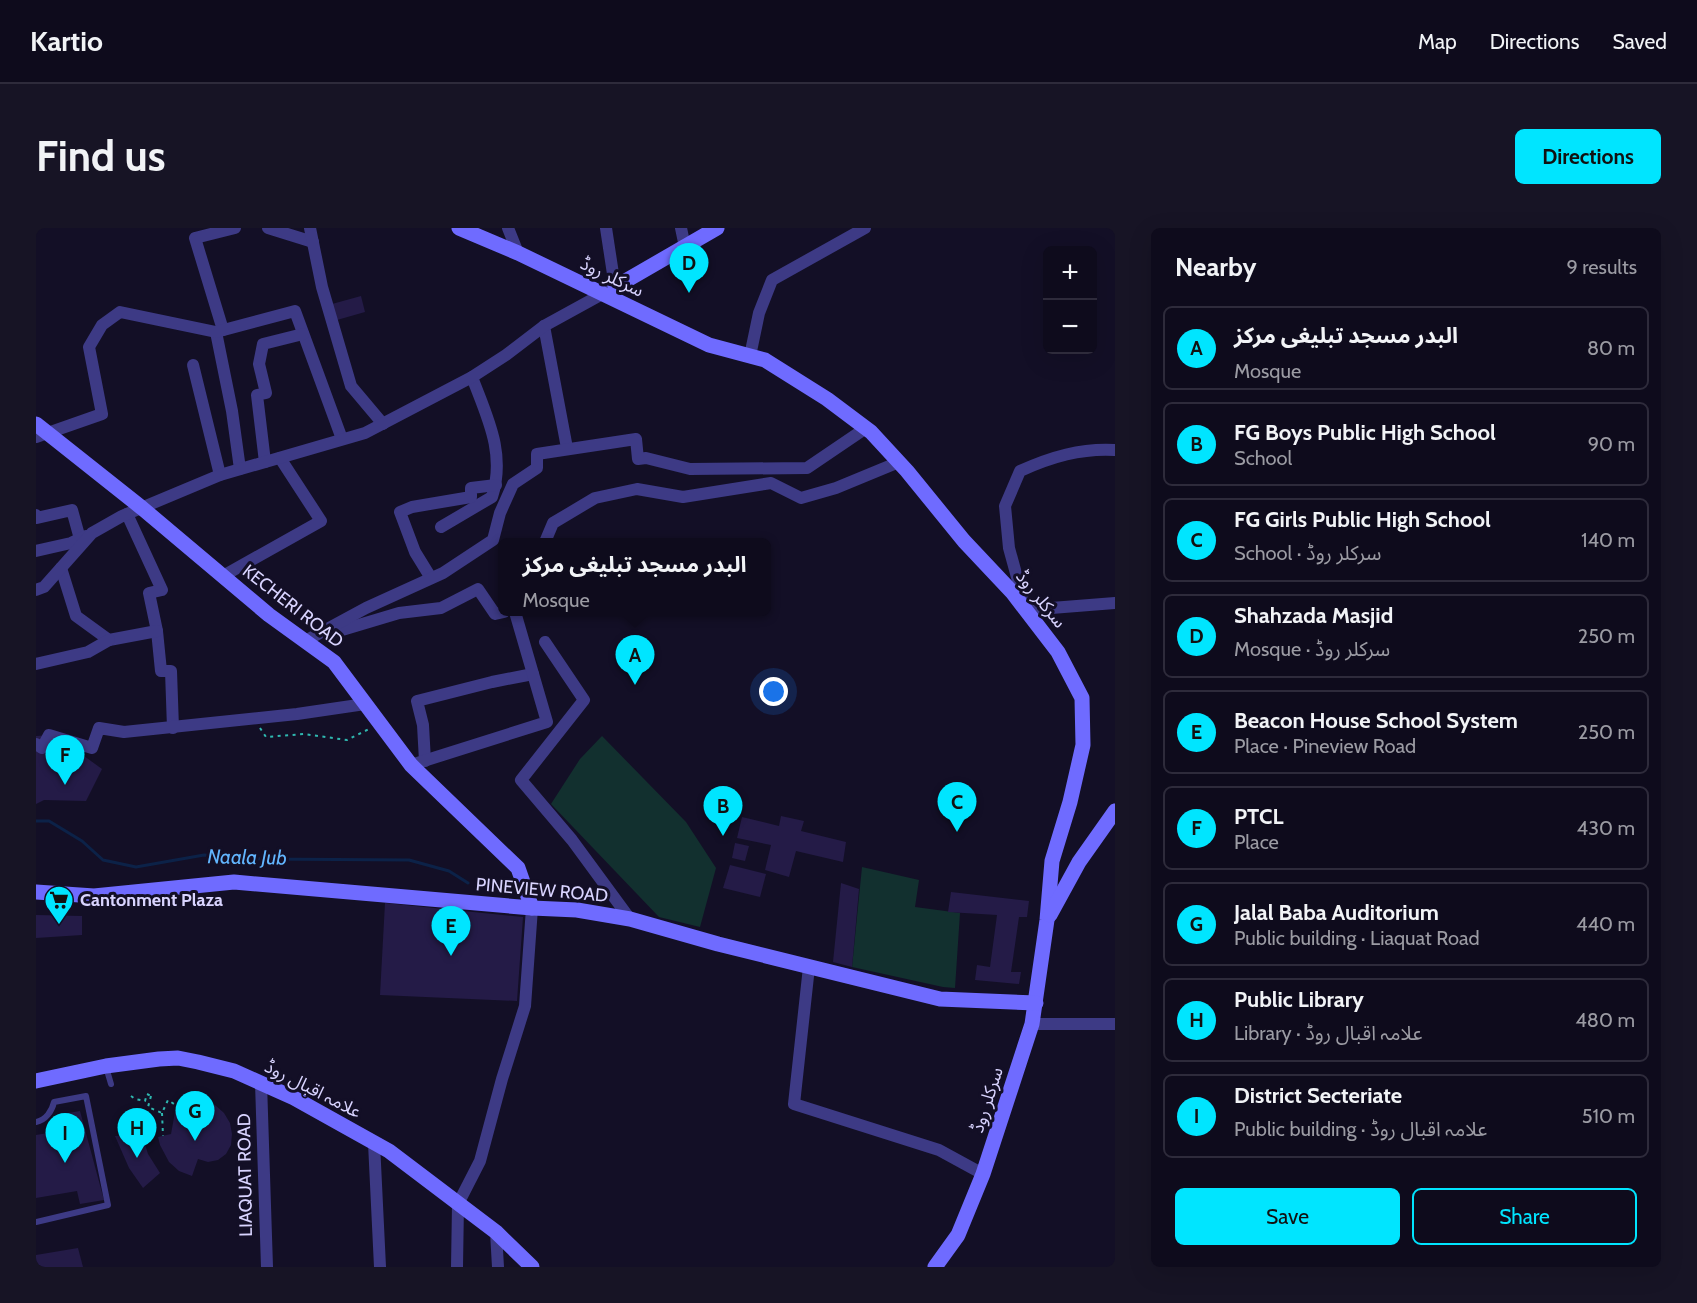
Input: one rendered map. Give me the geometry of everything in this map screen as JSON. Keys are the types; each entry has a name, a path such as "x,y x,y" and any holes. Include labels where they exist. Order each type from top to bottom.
{"main road":[{"name":"سرکلر روڈ","path":"459,228 609,290 709,345 765,360 827,399 866,428 899,462 964,541 1012,592 1058,652 1082,698 1083,744 1070,802 1052,861 1047,920 1032,1024 983,1174 958,1236 935,1267"},
{"path":"609,290 685,247 710,230"},
{"name":"KECHERI ROAD","path":"39,431 142,508 269,615 334,662 380,723 518,868 532,908"},
{"path":"1047,920 1079,862 1115,811"},
{"name":"PINEVIEW ROAD","path":"36,892 94,896 234,882 577,910 630,920 940,999 1036,1003"},
{"name":"علامہ اقبال روڈ","path":"36,1081 106,1066 178,1058 234,1071 294,1098 389,1151 496,1232 532,1267"}],"street":[{"path":"235,228 195,238 219,331 240,469"},
{"path":"268,228 313,242"},
{"path":"310,228 322,287 351,386 383,424"},
{"path":"507,228 518,253"},
{"path":"36,551 71,543 127,514 220,475 365,433 472,376 506,356 544,326 609,290 606,228"},
{"path":"681,228 685,247"},
{"path":"750,356 759,313 772,280 865,228"},
{"path":"39,431 102,414 89,347 102,324 120,312 219,331 295,311 342,439"},
{"path":"544,326 567,448"},
{"path":"265,462 257,395 266,393 259,364 263,344 303,334"},
{"path":"193,365 220,475"},
{"path":"441,527 492,497 496,485 497,447 472,376"},
{"path":"305,641 366,608 442,573 493,540 500,513 513,484 537,468 537,454 636,439 638,459 646,458 690,469 807,468 866,428"},
{"path":"1115,450 1092,449 1048,458 1020,471 1005,506 1009,548 1026,610 1115,603"},
{"path":"223,576 321,520 280,458"},
{"path":"547,538 553,523 595,498 637,489 683,497 771,483 801,498 836,488 899,462"},
{"path":"431,578 415,552 400,512 412,507 471,497 471,488 496,485"},
{"path":"36,515 37,518 72,510 80,539"},
{"path":"127,514 162,590 149,593 158,631 161,671 171,671 173,728"},
{"path":"36,590 44,587 92,533"},
{"path":"61,568 76,616 109,640"},
{"path":"305,641 399,612 441,608 478,589 495,614 498,613"},
{"path":"516,616 547,722 418,763 423,725 417,701 533,674"},
{"path":"36,664 88,652 109,640 158,631"},
{"path":"545,642 584,700 521,780 572,840 630,920"},
{"path":"36,744 42,748 49,735 93,748 99,728 124,732 173,728 365,704"},
{"path":"457,1267 458,1204 480,1161 525,1005 532,908"},
{"path":"809,967 794,1104 939,1150 983,1174"},
{"path":"1032,1024 1115,1024"},
{"name":"LIAQUAT ROAD","path":"261,1083 267,1267"},
{"path":"374,1143 380,1267"},
{"path":"496,1232 498,1267"}],"lane":[{"path":"106,1066 111,1084"},
{"path":"36,1122 48,1115 54,1102 86,1096 108,1205 36,1222"}],"path":[{"path":"254,719 266,736 304,734 347,740 380,723"},
{"path":"131,1096 145,1101 147,1094 151,1096 148,1107 162,1113"},
{"path":"163,1136 162,1113 168,1100 183,1110"}],"green space":[{"path":"602,736 686,822 716,868 700,927 659,917 551,804 580,759"},
{"path":"862,867 919,880 915,907 960,913 955,988 852,967"}],"building":[{"path":"361,296 365,312 337,320 332,304"},
{"path":"51,735 102,769 86,801 44,800 36,804 36,736"},
{"path":"781,816 804,821 801,831 846,842 843,862 796,851 789,877 765,870 771,845 737,838 742,817 779,826"},
{"path":"735,843 749,846 745,861 732,858"},
{"path":"730,865 766,874 760,897 723,888"},
{"path":"841,883 859,889 852,967 833,962"},
{"path":"951,892 1029,901 1027,917 1019,917 1011,972 1021,972 1019,984 975,980 977,965 990,967 997,915 948,912"},
{"path":"385,903 523,917 517,1001 380,995"},
{"name":"Cantonment Plaza","path":"36,915 82,916 82,935 36,938"},
{"path":"195,1101 205,1101 215,1105 224,1113 230,1123 232,1134 231,1145 226,1154 218,1160 208,1162 198,1159 192,1176 179,1171 169,1162 158,1137 171,1134 175,1112 180,1113"},
{"path":"80,1111 104,1200 80,1204 77,1191 36,1198 36,1135 66,1130 62,1114"},
{"path":"142,1134 148,1154 160,1173 143,1188 129,1168 115,1136"},
{"path":"78,1248 83,1267 36,1267 36,1255"}],"waterway":[{"name":"Naala Jub","path":"36,821 49,821 82,841 103,860 136,867 204,855 263,859 409,860 449,871 468,883"}],"place":[{"name":"Shahzada Masjid","path":"689,293"},
{"name":"البدر مسجد تبلیغی مرکز","path":"635,685"},
{"name":"PTCL","path":"65,785"},
{"name":"FG Girls Public High School","path":"957,832"},
{"name":"FG Boys Public High School","path":"723,836"},
{"name":"Cantonment Plaza","path":"59,926"},
{"name":"Beacon House School System","path":"451,956"},
{"name":"Jalal Baba Auditorium","path":"195,1141"},
{"name":"Public Library","path":"137,1158"},
{"name":"District Secteriate","path":"65,1163"}]}
